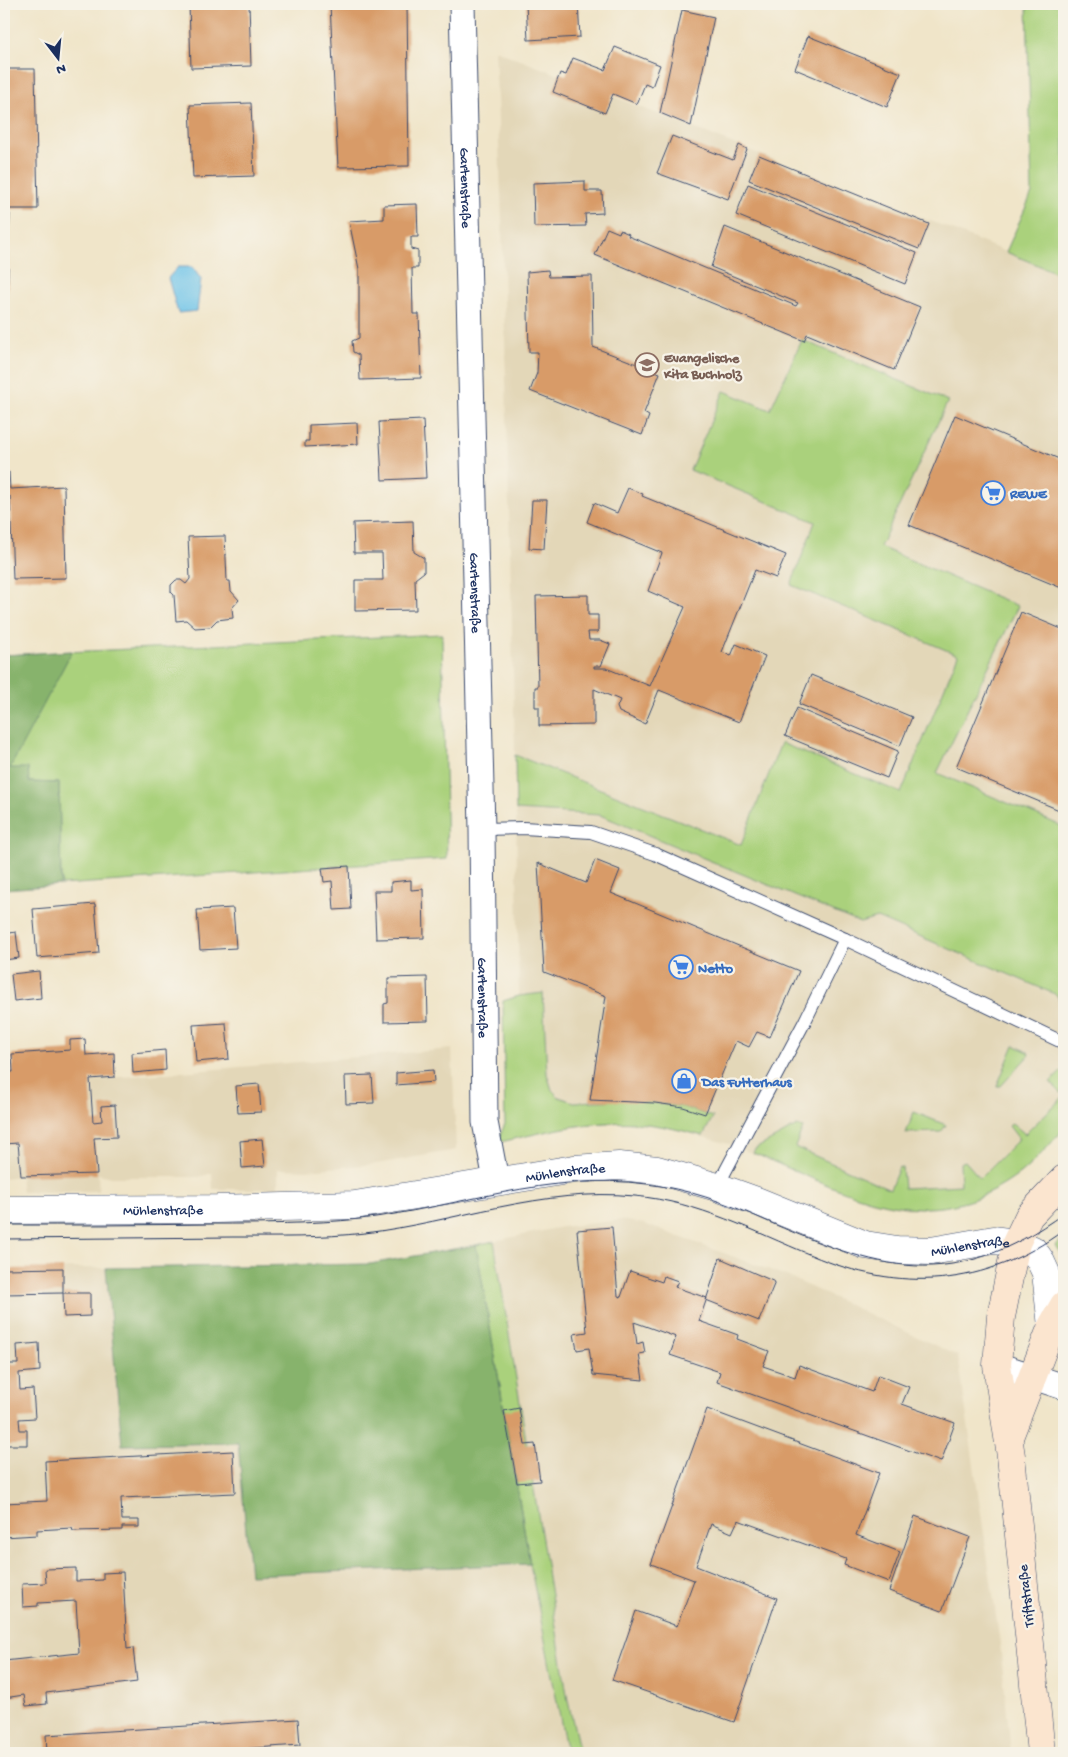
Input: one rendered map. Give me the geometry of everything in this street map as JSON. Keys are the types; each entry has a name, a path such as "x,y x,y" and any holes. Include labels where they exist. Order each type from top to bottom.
{"main road":[{"name":"Triftstraße","path":"1041,1753 1009,1438 997,1365 1001,1317 1016,1243 1029,1216 1064,1179"},
{"name":"Triftstraße","path":"1009,1438 1058,1316"}],"street":[{"name":"Gartenstraße","path":"462,4 482,829 485,1122 496,1180"},
{"name":"Mühlenstraße","path":"4,1210 226,1209 354,1205 411,1197 496,1180 574,1168 619,1166 657,1170 716,1186 865,1245 897,1250 931,1251 994,1240 1016,1243 1033,1250 1046,1273 1058,1316"},
{"path":"997,1365 1064,1387"}],"lane":[{"path":"482,829 523,828 592,832 655,854 845,939 1064,1043"},
{"path":"716,1186 805,1021 845,939"}],"shaded area":[{"path":"495,50 933,222 1064,276 1064,827 937,773 1018,606 880,547 948,401 801,340 770,411 724,391 815,522 791,585 958,655 901,794 781,743 741,845 515,755 502,217"},
{"path":"516,810 600,815 860,923 876,918 1057,995 1064,1009 1064,1129 1035,1161 1007,1182 966,1201 941,1208 908,1209 872,1202 729,1144 644,1123 616,1123 500,1135 505,1124 503,1001 519,996"},
{"path":"452,1049 456,1150 376,1164 307,1170 278,1169 278,1189 213,1189 212,1173 199,1177 112,1177 98,1174 99,1191 22,1192 20,1176 4,1178 4,1087"},
{"path":"621,1220 644,1224 789,1277 958,1356 1000,1643 1011,1753 580,1753 568,1701 494,1241 562,1227"},
{"path":"106,1268 122,1444 238,1443 250,1575 530,1564 567,1753 4,1753 4,1269"}],"green space":[{"path":"1027,4 1064,4 1064,276 1006,252 1032,193"},
{"path":"802,340 948,401 880,547 1018,606 937,773 1064,827 1064,1009 1057,995 877,918 860,923 600,815 516,810 515,755 741,845 781,743 901,793 958,655 791,585 815,522 690,470 724,391 770,410"},
{"path":"442,634 447,859 61,885 59,783 29,782 9,768 5,655"},
{"path":"72,651 10,768 28,768 29,782 59,783 61,885 4,889 4,655"},
{"path":"543,993 547,1074 552,1090 559,1097 574,1102 625,1100 683,1107 713,1117 703,1136 653,1125 609,1123 573,1127 501,1142 500,1135 505,1124 503,1001 519,996"},
{"path":"1014,1045 1028,1052 1029,1055 1001,1086 997,1086"},
{"path":"1062,1071 1064,1072 1064,1096 1050,1082"},
{"path":"1064,1096 1064,1129 1032,1163 1021,1173 987,1194 953,1205 920,1208 887,1204 854,1195 753,1153 755,1149 797,1126 803,1128 795,1147 890,1189 899,1167 902,1168 904,1188 961,1185 960,1163 965,1161 980,1178 1019,1139 1009,1126 1012,1123 1025,1134"},
{"path":"914,1112 946,1125 941,1132 906,1133"},
{"path":"1064,1238 1064,1260 1055,1245"},
{"path":"494,1241 568,1701 580,1753 567,1753 530,1564 476,1245"},
{"path":"476,1245 530,1564 250,1575 238,1443 122,1445 106,1268 370,1264"}],"water":[{"path":"178,267 192,267 201,279 197,311 178,313 168,278"}],"building":[{"path":"189,4 249,4 251,66 191,68"},
{"path":"330,4 407,4 409,166 338,167"},
{"path":"526,4 578,4 580,37 528,40"},
{"path":"682,10 714,17 691,126 660,113"},
{"path":"808,36 901,73 887,107 795,69"},
{"path":"615,47 660,65 652,87 645,84 637,104 613,94 605,113 553,92 560,73 566,75 573,58 605,70"},
{"path":"4,69 35,69 38,209 4,209"},
{"path":"251,103 254,176 193,178 190,105"},
{"path":"672,136 733,160 739,145 747,149 728,199 657,173"},
{"path":"759,155 929,224 919,249 749,180"},
{"path":"585,181 585,191 602,191 603,213 585,214 586,226 534,227 533,183"},
{"path":"748,184 917,253 905,284 736,215"},
{"path":"417,204 418,237 411,237 411,249 418,251 418,268 412,268 413,314 419,314 421,378 360,380 359,355 353,352 352,341 359,338 359,269 349,221 384,219 384,205"},
{"path":"4,214 10,214 5,359 4,359"},
{"path":"725,227 920,307 894,370 807,334 804,341 595,255 607,228 619,233 620,230 629,234 628,236 796,306 798,303 711,267"},
{"path":"548,270 549,277 592,276 593,347 660,373 644,413 649,416 642,435 530,391 537,373 538,352 529,352 527,272"},
{"name":"REWE","path":"955,415 1064,461 1064,589 909,525"},
{"path":"423,420 426,478 382,480 379,422"},
{"path":"357,423 358,444 305,447 305,441 309,441 309,425"},
{"path":"9,472 10,489 64,486 66,578 13,579 10,496 4,497 4,473"},
{"path":"628,488 643,494 642,496 786,555 776,578 755,570 722,652 731,656 736,644 765,656 739,722 659,690 645,724 619,712 617,707 620,700 594,689 594,725 539,726 539,707 535,707 535,687 538,687 536,596 588,595 588,615 598,615 598,632 588,632 589,640 600,640 610,644 601,666 594,666 594,668 606,668 650,686 685,607 648,591 662,553 587,522 594,503 617,513"},
{"path":"532,500 547,500 544,549 529,548"},
{"path":"413,521 414,552 424,558 424,572 415,579 416,610 355,611 355,580 383,580 382,553 354,553 353,523"},
{"path":"225,536 227,581 230,581 231,591 239,600 232,608 233,618 217,620 210,627 195,628 186,620 176,621 174,595 171,592 171,585 176,580 181,580 186,584 190,579 188,537"},
{"path":"1021,612 1064,630 1064,812 956,767"},
{"path":"811,675 912,717 900,746 799,704"},
{"path":"797,708 898,751 887,778 785,736"},
{"path":"595,860 620,870 611,893 799,971 770,1037 757,1032 749,1047 736,1041 705,1114 683,1107 655,1103 590,1100 606,996 544,972 538,863 586,883"},
{"path":"349,866 351,909 334,910 332,881 324,882 322,868"},
{"path":"411,880 411,890 423,889 424,938 376,939 374,891 391,891 391,882"},
{"path":"95,904 99,953 37,958 33,909"},
{"path":"233,908 236,948 200,950 197,910"},
{"path":"16,932 19,958 4,960 4,934"},
{"path":"39,971 41,998 14,1001 11,974"},
{"path":"427,977 428,1021 384,1022 384,1004 388,1003 388,978"},
{"path":"226,1023 229,1059 196,1062 193,1025"},
{"path":"85,1039 86,1055 114,1053 115,1077 90,1079 93,1122 102,1121 101,1106 115,1105 117,1137 94,1138 97,1174 21,1176 18,1143 4,1144 4,1072 13,1072 12,1054 70,1050 70,1040"},
{"path":"165,1050 166,1070 133,1073 132,1053"},
{"path":"433,1070 434,1082 396,1085 396,1073"},
{"path":"372,1075 374,1103 346,1104 345,1076"},
{"path":"259,1084 261,1112 238,1113 236,1086"},
{"path":"262,1139 265,1166 242,1168 240,1141"},
{"path":"612,1227 618,1296 621,1297 630,1271 662,1282 664,1276 678,1281 675,1287 707,1298 699,1321 738,1335 737,1339 769,1351 763,1366 795,1377 799,1365 872,1392 878,1375 909,1387 902,1404 955,1423 941,1462 717,1382 720,1372 670,1355 676,1337 634,1322 637,1344 643,1342 645,1353 639,1354 643,1380 593,1375 589,1348 577,1350 574,1334 587,1332 577,1230"},
{"path":"720,1258 775,1282 759,1321 706,1300"},
{"path":"63,1268 63,1293 4,1294 4,1269"},
{"path":"63,1293 90,1293 90,1316 64,1317"},
{"path":"39,1343 40,1371 19,1373 20,1390 33,1389 35,1418 19,1419 20,1430 27,1430 27,1445 4,1445 4,1364 18,1364 17,1345"},
{"path":"519,1408 525,1445 535,1444 540,1481 517,1483 504,1411"},
{"path":"707,1409 879,1473 856,1535 900,1552 889,1582 844,1565 846,1559 738,1520 732,1533 711,1524 696,1566 777,1598 734,1722 612,1680 636,1611 677,1626 694,1580 651,1564"},
{"path":"233,1451 235,1493 121,1498 122,1520 139,1520 139,1527 122,1527 122,1530 73,1531 72,1528 37,1530 37,1535 4,1537 4,1503 47,1501 45,1461"},
{"path":"915,1516 970,1537 942,1611 889,1591"},
{"path":"76,1568 76,1581 103,1580 103,1573 123,1572 127,1649 133,1648 137,1682 46,1693 47,1704 26,1706 24,1695 4,1698 4,1661 79,1653 76,1601 38,1603 38,1606 23,1607 22,1584 46,1583 45,1569"},
{"path":"298,1719 300,1745 179,1753 47,1753 46,1735"}],"tram line":[{"path":"4,1225 268,1224 342,1221 396,1214 538,1186 610,1181 662,1186 706,1197 843,1251 880,1261 915,1266 950,1264 986,1256 1023,1239 1064,1213"},
{"path":"4,1239 333,1236 399,1228 500,1207 567,1196 635,1196 659,1199 704,1211 844,1267 877,1275 909,1279 941,1279 973,1273 1004,1264 1034,1249 1064,1230"}],"place":[{"name":"Evangelische Kita Buchholz","path":"647,365"},
{"name":"REWE","path":"993,493"},
{"name":"Netto","path":"681,967"},
{"name":"Das Futterhaus","path":"684,1081"}]}
